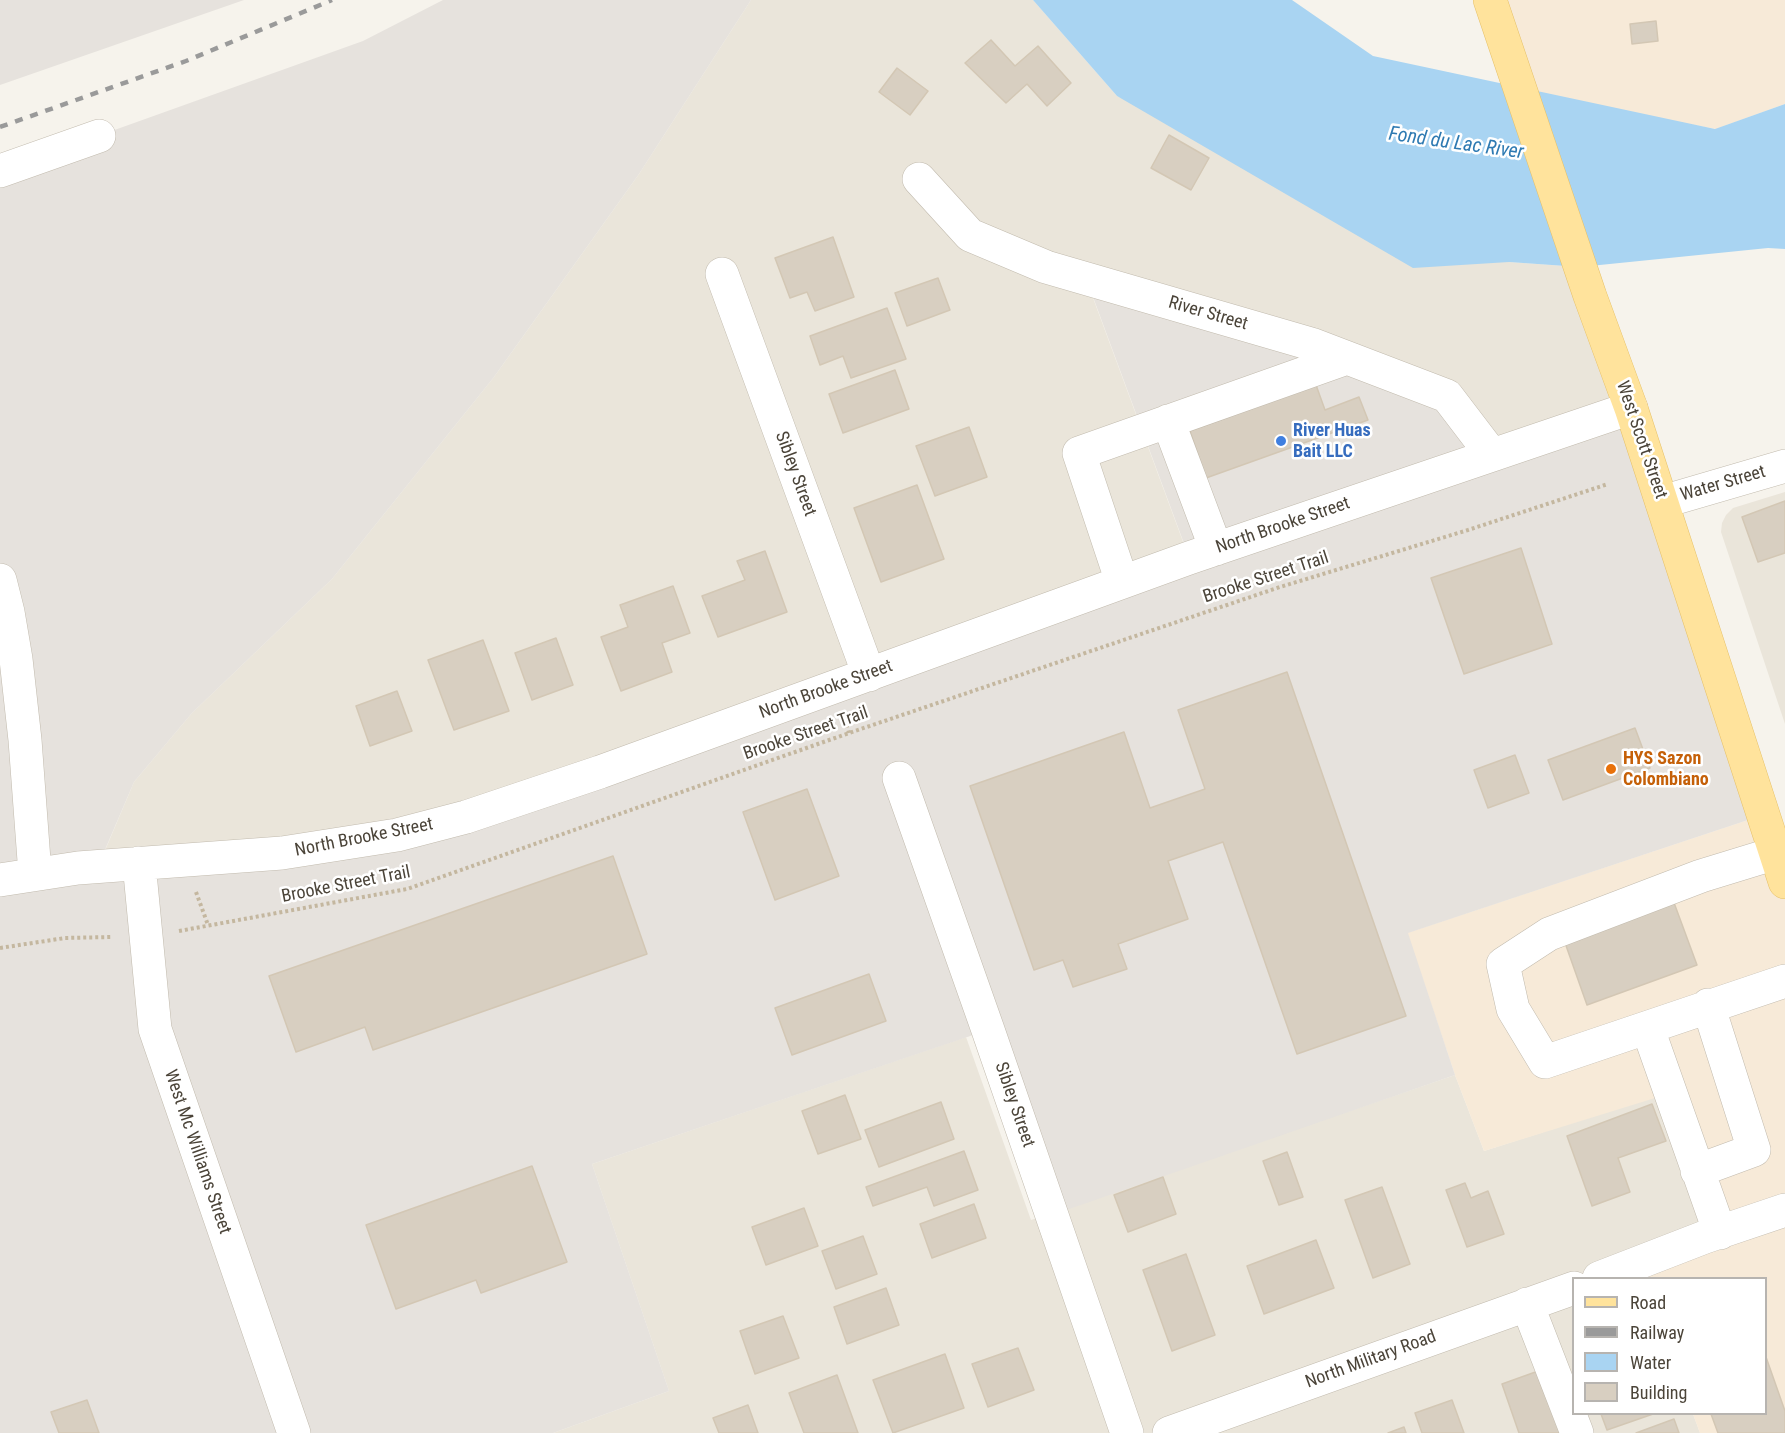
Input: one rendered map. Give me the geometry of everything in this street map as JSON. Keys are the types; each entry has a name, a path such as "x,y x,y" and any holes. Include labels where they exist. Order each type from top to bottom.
{"main road":[{"name":"West Scott Street","path":"1490,0 1590,296 1631,408 1780,868"}],"street":[{"path":"0,171 99,136"},
{"name":"River Street","path":"919,179 970,235 1046,267 1311,344 1447,396 1492,455"},
{"name":"Sibley Street","path":"722,274 869,675"},
{"path":"1122,582 1079,453 1347,358"},
{"name":"North Brooke Street","path":"0,880 78,868 282,853 398,835 466,817 600,772 1122,582 1631,408"},
{"path":"1168,421 1216,549"},
{"name":"Water Street","path":"1662,502 1785,466"},
{"path":"0,580 10,623 11,721 35,874"},
{"name":"Sibley Street","path":"899,778 1126,1433"},
{"name":"West Mc Williams Street","path":"139,863 154,1029 294,1433"},
{"path":"1780,868 1701,876 1549,934 1503,964 1513,1009 1545,1062 1648,1029 1707,1005 1785,981"},
{"path":"1697,1172 1754,1150 1707,1005"},
{"path":"1648,1029 1720,1233"},
{"path":"1602,1277 1785,1210"},
{"name":"North Military Road","path":"1169,1433 1572,1289"},
{"path":"1527,1304 1577,1433"}],"path":[{"name":"Brooke Street Trail","path":"0,948 65,938 145,937 407,888 849,733 1280,586 1468,530 1608,484"}],"shaded area":[{"path":"0,0 244,0 0,85"},
{"path":"443,0 751,0 639,174 494,377 332,579 192,713 134,782 98,866 342,844 1189,557 1086,278 1447,396 1492,455 1631,408 1763,815 1408,933 1455,1075 1052,1215 988,1030 592,1164 669,1391 553,1433 0,1433 0,171 363,41"},
{"path":"751,0 1033,0 1117,96 1509,262 1580,267 1631,408 1492,455 1086,279 1189,558 466,817 98,867 134,782 192,713 332,579 494,377 639,174"},
{"path":"1490,0 1785,0 1785,104 1716,129 1521,94"},
{"path":"1785,492 1785,724 1721,532 1726,515 1733,508"},
{"path":"1763,815 1785,882 1785,1433 1700,1433 1693,1415 1767,1415 1767,1277 1646,1277 1641,1263 1705,1237 1655,1098 1484,1151 1455,1075 1407,933"},
{"path":"966,1037 1031,1220 1455,1075 1484,1151 1656,1096 1705,1237 1641,1264 1646,1277 1572,1277 1572,1415 1693,1415 1700,1433 553,1433 669,1391 592,1164"}],"water":[{"name":"Fond du Lac River","path":"1033,0 1292,0 1373,56 1715,129 1785,104 1785,249 1768,248 1580,267 1509,262 1413,268 1117,96"}],"building":[{"path":"1656,21 1658,41 1632,44 1630,24"},
{"path":"991,40 1015,66 1038,46 1071,83 1047,106 1027,84 1006,103 965,63"},
{"path":"897,68 928,91 910,115 879,92"},
{"path":"1169,135 1209,158 1191,190 1151,168"},
{"path":"833,237 854,297 815,311 807,292 790,298 775,258"},
{"path":"938,278 950,310 907,326 895,293"},
{"path":"887,308 906,359 851,378 843,356 820,365 810,336"},
{"path":"895,370 909,409 843,433 829,394"},
{"path":"1316,385 1325,410 1359,397 1368,420 1206,478 1190,431"},
{"path":"969,427 987,477 935,496 916,446"},
{"path":"917,485 944,559 881,582 854,508"},
{"path":"1785,501 1785,553 1758,562 1742,517"},
{"path":"1521,548 1552,644 1464,674 1431,578"},
{"path":"765,551 787,612 718,637 702,596 745,580 737,561"},
{"path":"673,586 690,633 662,643 672,672 621,691 601,637 628,627 620,605"},
{"path":"556,638 573,685 532,700 515,653"},
{"path":"483,640 509,711 454,730 428,660"},
{"path":"1287,672 1406,1016 1297,1054 1223,842 1168,861 1188,919 1118,944 1127,969 1073,987 1063,960 1034,970 970,786 1124,732 1150,808 1205,789 1178,710"},
{"path":"397,691 412,731 370,746 356,706"},
{"path":"1635,728 1650,768 1563,800 1548,760"},
{"path":"1515,755 1529,793 1488,808 1474,770"},
{"path":"807,789 839,876 775,900 743,812"},
{"path":"613,856 647,954 373,1050 365,1027 296,1052 269,976"},
{"path":"1673,900 1697,965 1587,1005 1564,940"},
{"path":"869,974 886,1021 792,1055 775,1008"},
{"path":"845,1095 861,1139 818,1154 802,1111"},
{"path":"941,1102 954,1139 879,1167 865,1130"},
{"path":"1652,1104 1666,1141 1618,1158 1630,1192 1592,1206 1567,1136"},
{"path":"964,1151 978,1190 934,1206 927,1187 873,1206 866,1187"},
{"path":"1287,1152 1303,1197 1279,1205 1263,1161"},
{"path":"532,1166 567,1262 481,1293 476,1280 396,1309 366,1225"},
{"path":"1163,1177 1176,1214 1128,1232 1114,1195"},
{"path":"1465,1183 1471,1198 1488,1191 1504,1234 1467,1247 1446,1190"},
{"path":"1382,1187 1410,1264 1373,1278 1345,1200"},
{"path":"974,1204 986,1238 932,1258 920,1224"},
{"path":"804,1208 818,1246 766,1265 752,1227"},
{"path":"863,1236 877,1274 836,1289 822,1251"},
{"path":"1316,1240 1334,1288 1264,1314 1247,1266"},
{"path":"1186,1254 1215,1335 1172,1351 1143,1270"},
{"path":"886,1288 899,1325 847,1344 834,1307"},
{"path":"783,1316 799,1358 755,1374 740,1331"},
{"path":"1018,1348 1034,1390 988,1407 972,1364"},
{"path":"945,1354 964,1408 893,1433 873,1380"},
{"path":"1767,1360 1785,1411 1785,1433 1718,1433 1711,1415 1767,1415"},
{"path":"1541,1370 1564,1433 1519,1433 1502,1384"},
{"path":"837,1375 858,1433 804,1433 789,1393"},
{"path":"87,1400 99,1433 59,1433 51,1412"},
{"path":"1452,1400 1464,1433 1422,1433 1415,1413"},
{"path":"748,1405 758,1433 719,1433 713,1418"},
{"path":"1601,1415 1650,1415 1607,1430"},
{"path":"1674,1419 1679,1433 1636,1433"},
{"path":"1404,1427 1406,1433 1388,1433"}],"railway":[{"path":"0,127 186,61 332,0"}],"place":[{"name":"River Huas Bait LLC","path":"1281,441"},
{"name":"HYS Sazon Colombiano","path":"1611,769"}]}
